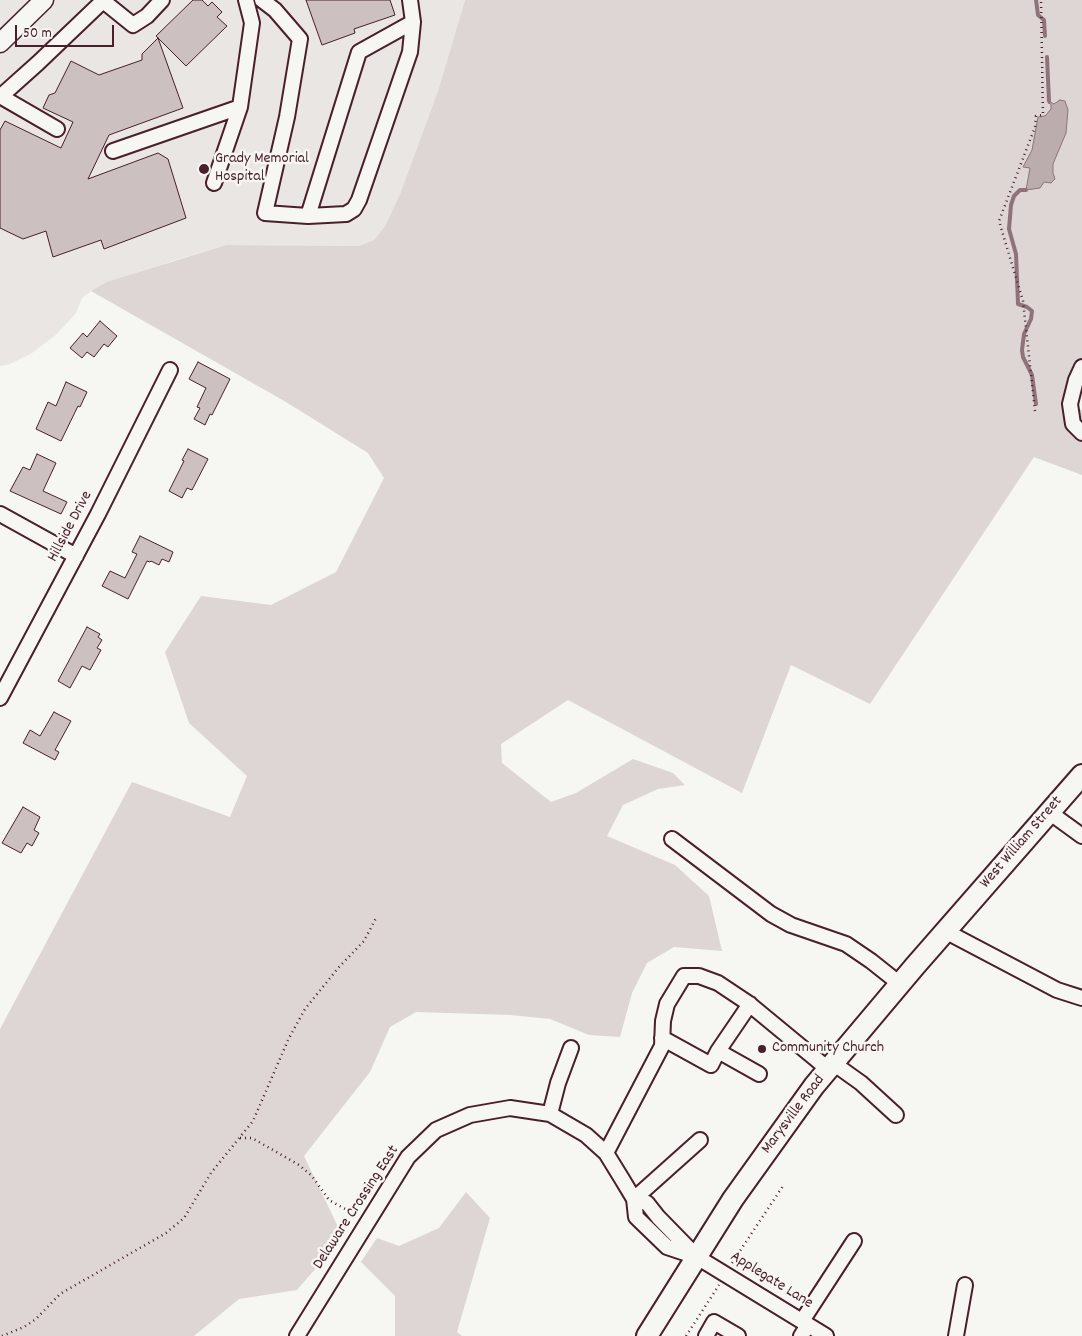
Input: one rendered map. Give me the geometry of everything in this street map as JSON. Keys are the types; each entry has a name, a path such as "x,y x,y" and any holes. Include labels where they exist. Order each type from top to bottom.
{"highway":[{"name":"West William Street","path":"962,911 1082,775"},
{"name":"Marysville Road","path":"647,1336 751,1173 814,1086 962,911"}],"main road":[{"path":"0,43 44,0"}],"street":[{"path":"57,129 0,97 103,0 133,25 147,16 162,0"},
{"path":"214,183 240,107 252,23 246,0"},
{"path":"262,0 275,10 300,39 288,117 265,213 308,216 346,214 354,209 359,200 410,52 413,22 410,0"},
{"path":"308,216 359,52 413,22"},
{"path":"113,151 240,107"},
{"path":"1082,367 1076,380 1070,404 1073,424 1082,433"},
{"name":"Hillside Drive","path":"0,698 76,556 170,370"},
{"path":"0,514 76,556"},
{"path":"1049,812 1082,836"},
{"path":"672,839 771,914 792,925 846,944 900,984"},
{"path":"945,932 1057,990 1082,998"},
{"path":"606,1153 662,1042 663,1021 667,1004 684,976 699,976 718,982 831,1066 861,1084 896,1115"},
{"path":"662,1042 711,1065 718,1051 750,1004"},
{"path":"550,1114 558,1083 571,1048"},
{"path":"718,1051 759,1074"},
{"name":"Delaware Crossing East","path":"297,1336 408,1157 436,1130 470,1115 510,1108 550,1114 586,1135 606,1153 634,1199 636,1217 667,1247 697,1256"},
{"path":"634,1199 700,1140"},
{"path":"803,1327 854,1241"},
{"name":"Applegate Lane","path":"697,1256 803,1327 826,1336"},
{"path":"956,1336 965,1285"},
{"path":"706,1336 714,1322 738,1336"}],"path":[{"path":"1034,411 1023,302 999,221 1035,127 1036,116 1043,115 1041,0"},
{"path":"2,1336 24,1327 36,1319 60,1294 166,1233 184,1218 211,1173 253,1121 289,1038 305,1009 339,967 364,941 376,918"},
{"path":"240,1138 252,1138 299,1165 312,1176 328,1200 351,1212 367,1224"},
{"path":"686,1336 783,1186"}],"shaded area":[{"name":"Grady Memorial Hospital","path":"0,0 465,0 438,91 400,194 385,226 374,240 359,246 226,245 169,262 91,291 82,298 76,313 57,334 32,353 10,364 0,366"},
{"path":"465,0 1082,0 1082,386 1070,404 1082,410 1082,475 1034,457 870,704 791,665 742,793 568,700 501,744 502,763 551,802 576,793 633,759 673,773 685,785 658,789 623,805 607,836 675,865 709,896 722,951 674,947 647,963 632,993 620,1037 589,1035 550,1019 511,1015 416,1012 390,1027 370,1072 304,1156 339,1229 330,1252 297,1290 239,1299 194,1336 0,1336 0,1029 132,782 230,817 247,776 189,723 165,652 201,596 271,605 336,572 384,478 368,453 286,402 91,291 107,282 226,245 359,246 374,240 385,226 400,194 438,91"},
{"path":"1060,100 1065,101 1068,110 1066,133 1053,164 1055,179 1051,183 1044,182 1040,188 1026,190 1030,168 1023,167 1032,150 1038,117 1045,116 1051,109 1049,101 1054,104"},
{"path":"466,1192 490,1218 457,1332 462,1336 395,1336 395,1296 361,1262 377,1238 399,1246 439,1228"}],"building":[{"path":"193,0 202,0 208,6 212,2 222,12 217,17 227,26 186,66 156,36"},
{"path":"306,0 390,0 395,15 354,29 355,33 322,45"},
{"path":"158,38 183,108 109,135 88,179 158,153 168,159 186,218 104,249 101,240 53,257 46,231 23,239 0,228 0,130 5,121 61,148 73,122 43,108 49,95 55,93 71,61 99,75 142,60 142,54"},
{"path":"100,321 117,336 108,347 104,344 94,357 87,352 82,358 70,348 83,333 87,337"},
{"path":"198,362 230,379 205,425 194,419 200,408 197,407 206,388 189,379"},
{"path":"66,382 87,392 61,441 36,429 48,402 56,406"},
{"path":"188,449 208,459 192,490 187,488 182,498 169,491"},
{"path":"37,454 56,463 43,491 67,502 61,514 10,491 23,467 30,470"},
{"path":"140,536 173,552 169,562 162,559 159,565 147,561 128,599 102,586 110,571 125,578 137,554 132,552"},
{"path":"87,627 100,634 98,637 102,640 97,648 101,650 90,670 82,666 70,688 58,681"},
{"path":"54,712 71,721 55,750 59,752 55,760 23,743 30,730 40,736"},
{"path":"23,807 40,817 34,830 39,833 32,846 27,843 21,853 2,843"}],"waterway":[{"path":"1036,0 1038,15 1044,20 1045,36"},
{"path":"1047,57 1049,101"},
{"path":"1026,190 1020,190 1014,196 1011,205 1009,229 1016,254 1018,304 1032,311 1031,319 1024,334 1022,350 1023,357 1032,375 1036,404"}],"place":[{"name":"Grady Memorial Hospital","path":"204,169"},
{"name":"Community Church","path":"762,1049"}]}
